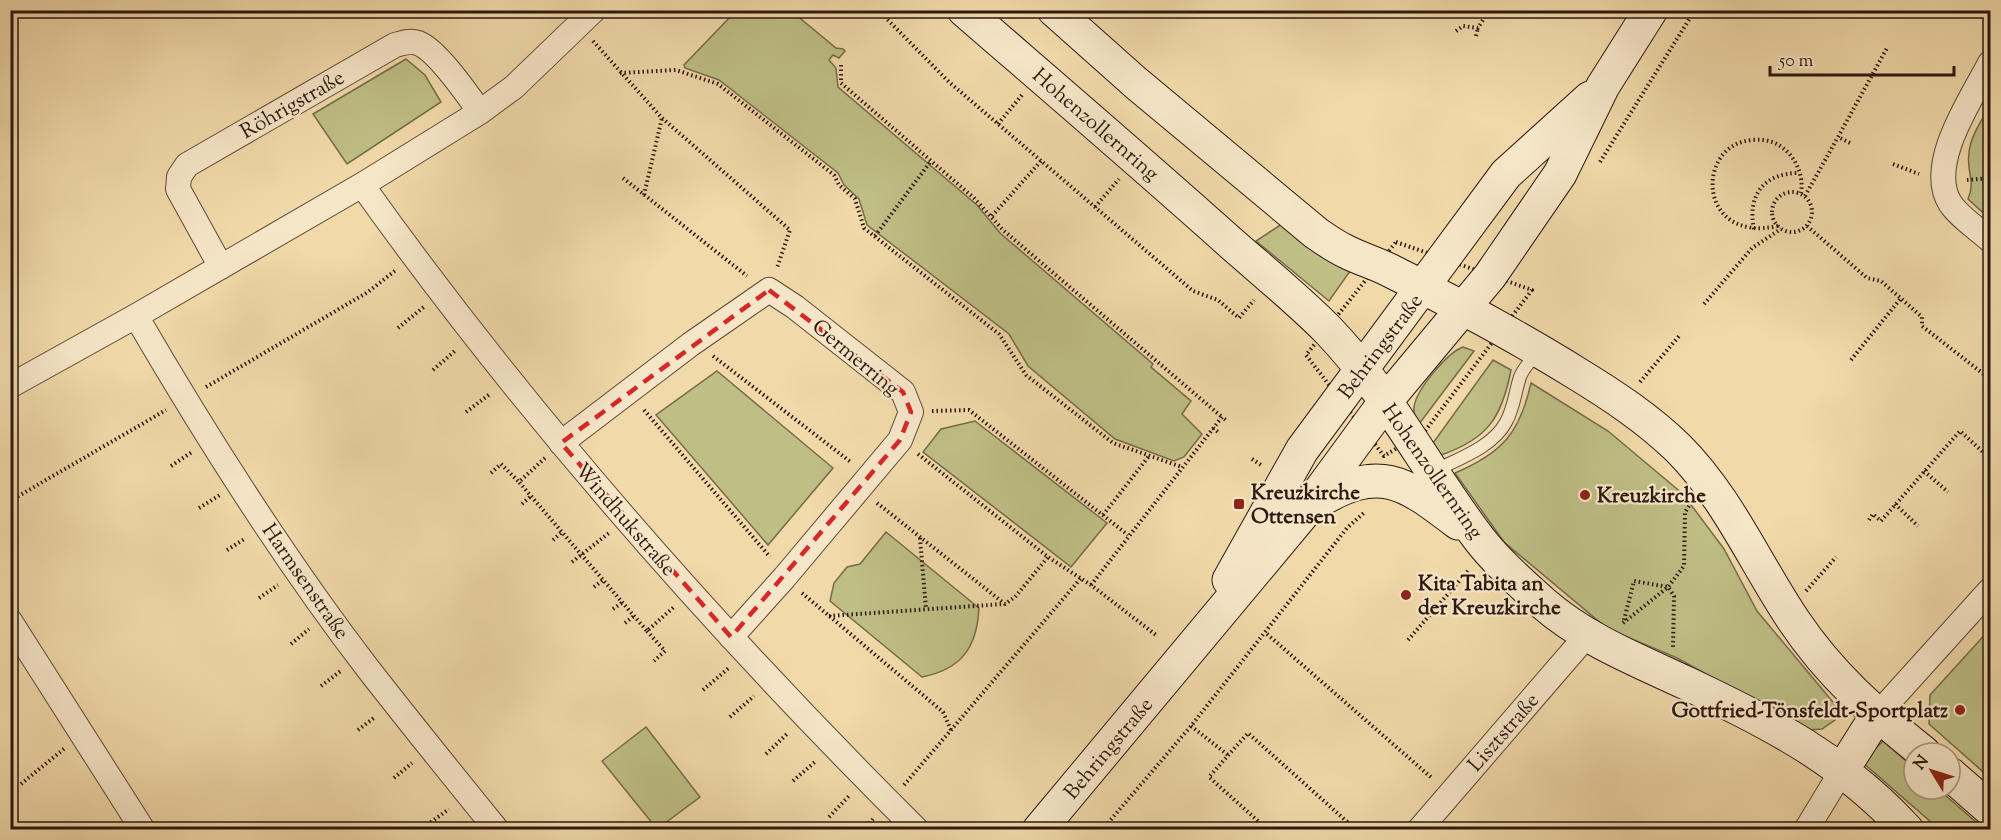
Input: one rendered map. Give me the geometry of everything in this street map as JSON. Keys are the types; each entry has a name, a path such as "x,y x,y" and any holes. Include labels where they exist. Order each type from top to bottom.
{"main road":[{"name":"Hohenzollernring","path":"964,10 1136,157 1327,329 1385,402 1484,545 1547,606 1607,634 1665,673 1793,738 1843,769 1876,796 1907,830"},
{"path":"1054,10 1136,83 1316,233 1346,252 1378,264 1539,350 1622,402 1678,448 1708,483 1741,531 1787,611 1828,668 1877,715 1909,741"},
{"name":"Behringstraße","path":"1039,830 1306,510 1385,402 1490,276 1560,174 1603,87 1651,10"},
{"name":"Behringstraße","path":"1198,637 1261,519 1302,450 1424,288 1506,174 1603,87"},
{"path":"1306,510 1348,485 1374,481 1394,483 1415,491 1484,545"},
{"path":"1843,769 1877,715"},
{"path":"1962,784 1990,809"}],"street":[{"path":"10,386 362,185 480,112 514,87 586,18"},
{"name":"Röhrigstraße","path":"220,267 178,189 179,177 188,165 395,45 410,41 421,44 451,73 480,112"},
{"path":"1990,63 1954,135 1942,166 1943,182 1950,203 1990,240"},
{"name":"Windhukstraße","path":"362,185 413,257 561,444 691,593 917,830"},
{"path":"561,444 691,344 769,290"},
{"name":"Germerring","path":"739,645 900,440 911,412 903,392 795,307 769,290"},
{"name":"Harmsenstraße","path":"136,316 184,399 267,526 360,657 497,830"},
{"path":"1877,715 1990,590"},
{"path":"10,621 18,653 82,735 143,830"},
{"name":"Lisztstraße","path":"1419,830 1449,794 1607,634"},
{"path":"1806,830 1843,769"}],"lane":[{"path":"1433,471 1476,450 1496,436 1509,415 1520,375 1539,350"}],"path":[{"path":"878,10 941,75 1193,291 1218,300 1239,318 1272,280"},
{"path":"1476,36 1489,10"},
{"path":"1597,167 1695,10"},
{"path":"586,18 620,73 662,118 790,230 769,290 735,269 623,178"},
{"path":"1456,31 1463,26 1478,28"},
{"path":"1803,195 1887,48"},
{"path":"841,65 841,83 992,216 1003,230 1227,421"},
{"path":"620,73 676,70 718,84 834,175 840,185 855,199 864,228 999,334 1026,375 1113,443 1182,467"},
{"path":"998,124 1038,74"},
{"path":"644,195 662,118"},
{"path":"1838,137 1850,143"},
{"path":"1746,140 1763,140 1778,144 1790,153 1798,166 1803,195 1812,208 1807,226 1795,232 1780,228 1754,229 1733,223 1724,215 1715,202 1712,177 1718,162 1732,147 1746,140"},
{"path":"874,236 931,161"},
{"path":"992,216 1041,161"},
{"path":"1893,164 1927,177"},
{"path":"1754,229 1754,201 1763,186 1779,174 1799,173"},
{"path":"1972,179 1990,178"},
{"path":"1780,228 1772,209 1777,198 1788,192 1803,195"},
{"path":"1807,226 1867,278 1881,281 1922,317 1922,326 1990,380"},
{"path":"1704,304 1752,248 1780,228"},
{"path":"10,501 368,292 413,257"},
{"path":"1338,316 1370,275"},
{"path":"1523,302 1532,290 1520,286 1527,276"},
{"path":"398,328 442,293"},
{"path":"1851,360 1901,298"},
{"path":"433,370 474,334"},
{"path":"1622,402 1680,335"},
{"path":"691,344 723,361 864,483 920,537 1005,604"},
{"path":"1425,431 1484,354"},
{"path":"466,412 510,379"},
{"path":"911,412 969,410 1128,535"},
{"path":"1091,585 1222,417"},
{"path":"1213,428 1218,432"},
{"path":"1869,520 1873,514 1881,521 1960,431 1983,452"},
{"path":"900,440 1048,557 1091,585 1156,634"},
{"path":"519,482 561,444"},
{"path":"1103,515 1149,456"},
{"path":"490,473 501,464 519,482 665,651 654,661"},
{"path":"1924,471 1948,492"},
{"path":"1607,634 1668,587 1684,567 1685,512 1708,483"},
{"path":"522,504 531,496"},
{"path":"1102,830 1267,634 1347,528 1373,503"},
{"path":"1895,504 1918,526"},
{"path":"572,562 627,520"},
{"path":"553,540 562,532"},
{"path":"920,537 926,609"},
{"path":"1408,640 1484,545"},
{"path":"829,616 1005,604 1015,597 1048,557"},
{"path":"1787,611 1836,557"},
{"path":"863,830 890,802 1081,578"},
{"path":"594,587 603,580"},
{"path":"1607,634 1634,581 1668,587 1674,596 1673,651 1665,673"},
{"path":"647,631 691,593"},
{"path":"613,609 623,602"},
{"path":"625,623 634,616"},
{"path":"1267,634 1449,794"},
{"path":"703,690 739,645"},
{"path":"730,717 772,679"},
{"path":"766,754 806,715"},
{"path":"1191,726 1228,755"},
{"path":"1268,830 1209,777 1248,733 1353,827 1350,830"},
{"path":"21,784 82,735"}],"highlighted area":[{"path":"769,290 903,392 911,412 900,440 731,637 561,443"}],"green space":[{"path":"731,11 797,11 795,14 836,48 843,49 845,51 839,58 833,55 829,60 836,68 838,87 977,205 1000,233 1153,364 1151,367 1191,401 1182,414 1202,434 1184,457 1174,461 1115,439 1028,366 1009,334 867,225 859,199 844,185 838,173 719,80 685,68 684,65 733,14"},
{"path":"406,59 425,75 441,102 347,164 313,114"},
{"path":"1990,105 1990,219 1968,199 1971,182 1968,160 1974,134"},
{"path":"1285,222 1353,267 1329,301 1256,241"},
{"path":"1463,347 1474,351 1419,424 1414,409 1420,391 1441,364"},
{"path":"1493,360 1511,370 1503,401 1497,413 1490,424 1470,442 1441,455 1433,443"},
{"path":"717,371 833,468 768,545 656,415"},
{"path":"1531,383 1608,431 1683,494 1724,549 1757,611 1837,707 1835,720 1822,729 1808,730 1677,658 1608,629 1504,542 1455,473 1485,458 1506,439 1515,428 1521,415"},
{"path":"975,421 1107,523 1071,567 923,452 941,429"},
{"path":"886,532 979,608 978,622 971,645 957,662 936,673 922,677 830,601 834,583 847,567 860,564"},
{"name":"Gottfried-Tönsfeldt-Sportplatz","path":"1990,629 1990,778 1962,753 1962,741 1948,741 1929,724 1930,695"},
{"path":"646,727 700,797 657,829 602,761"},
{"path":"1883,741 1902,758 1902,797 1862,762"},
{"path":"1907,801 1952,801 1984,829 1939,829"}],"place":[{"name":"Kreuzkirche","path":"1585,495"},
{"name":"Kreuzkirche Ottensen","path":"1239,504"},
{"name":"Kita Tabita an der Kreuzkirche","path":"1406,595"},
{"name":"Gottfried-Tönsfeldt-Sportplatz","path":"1960,710"}]}
